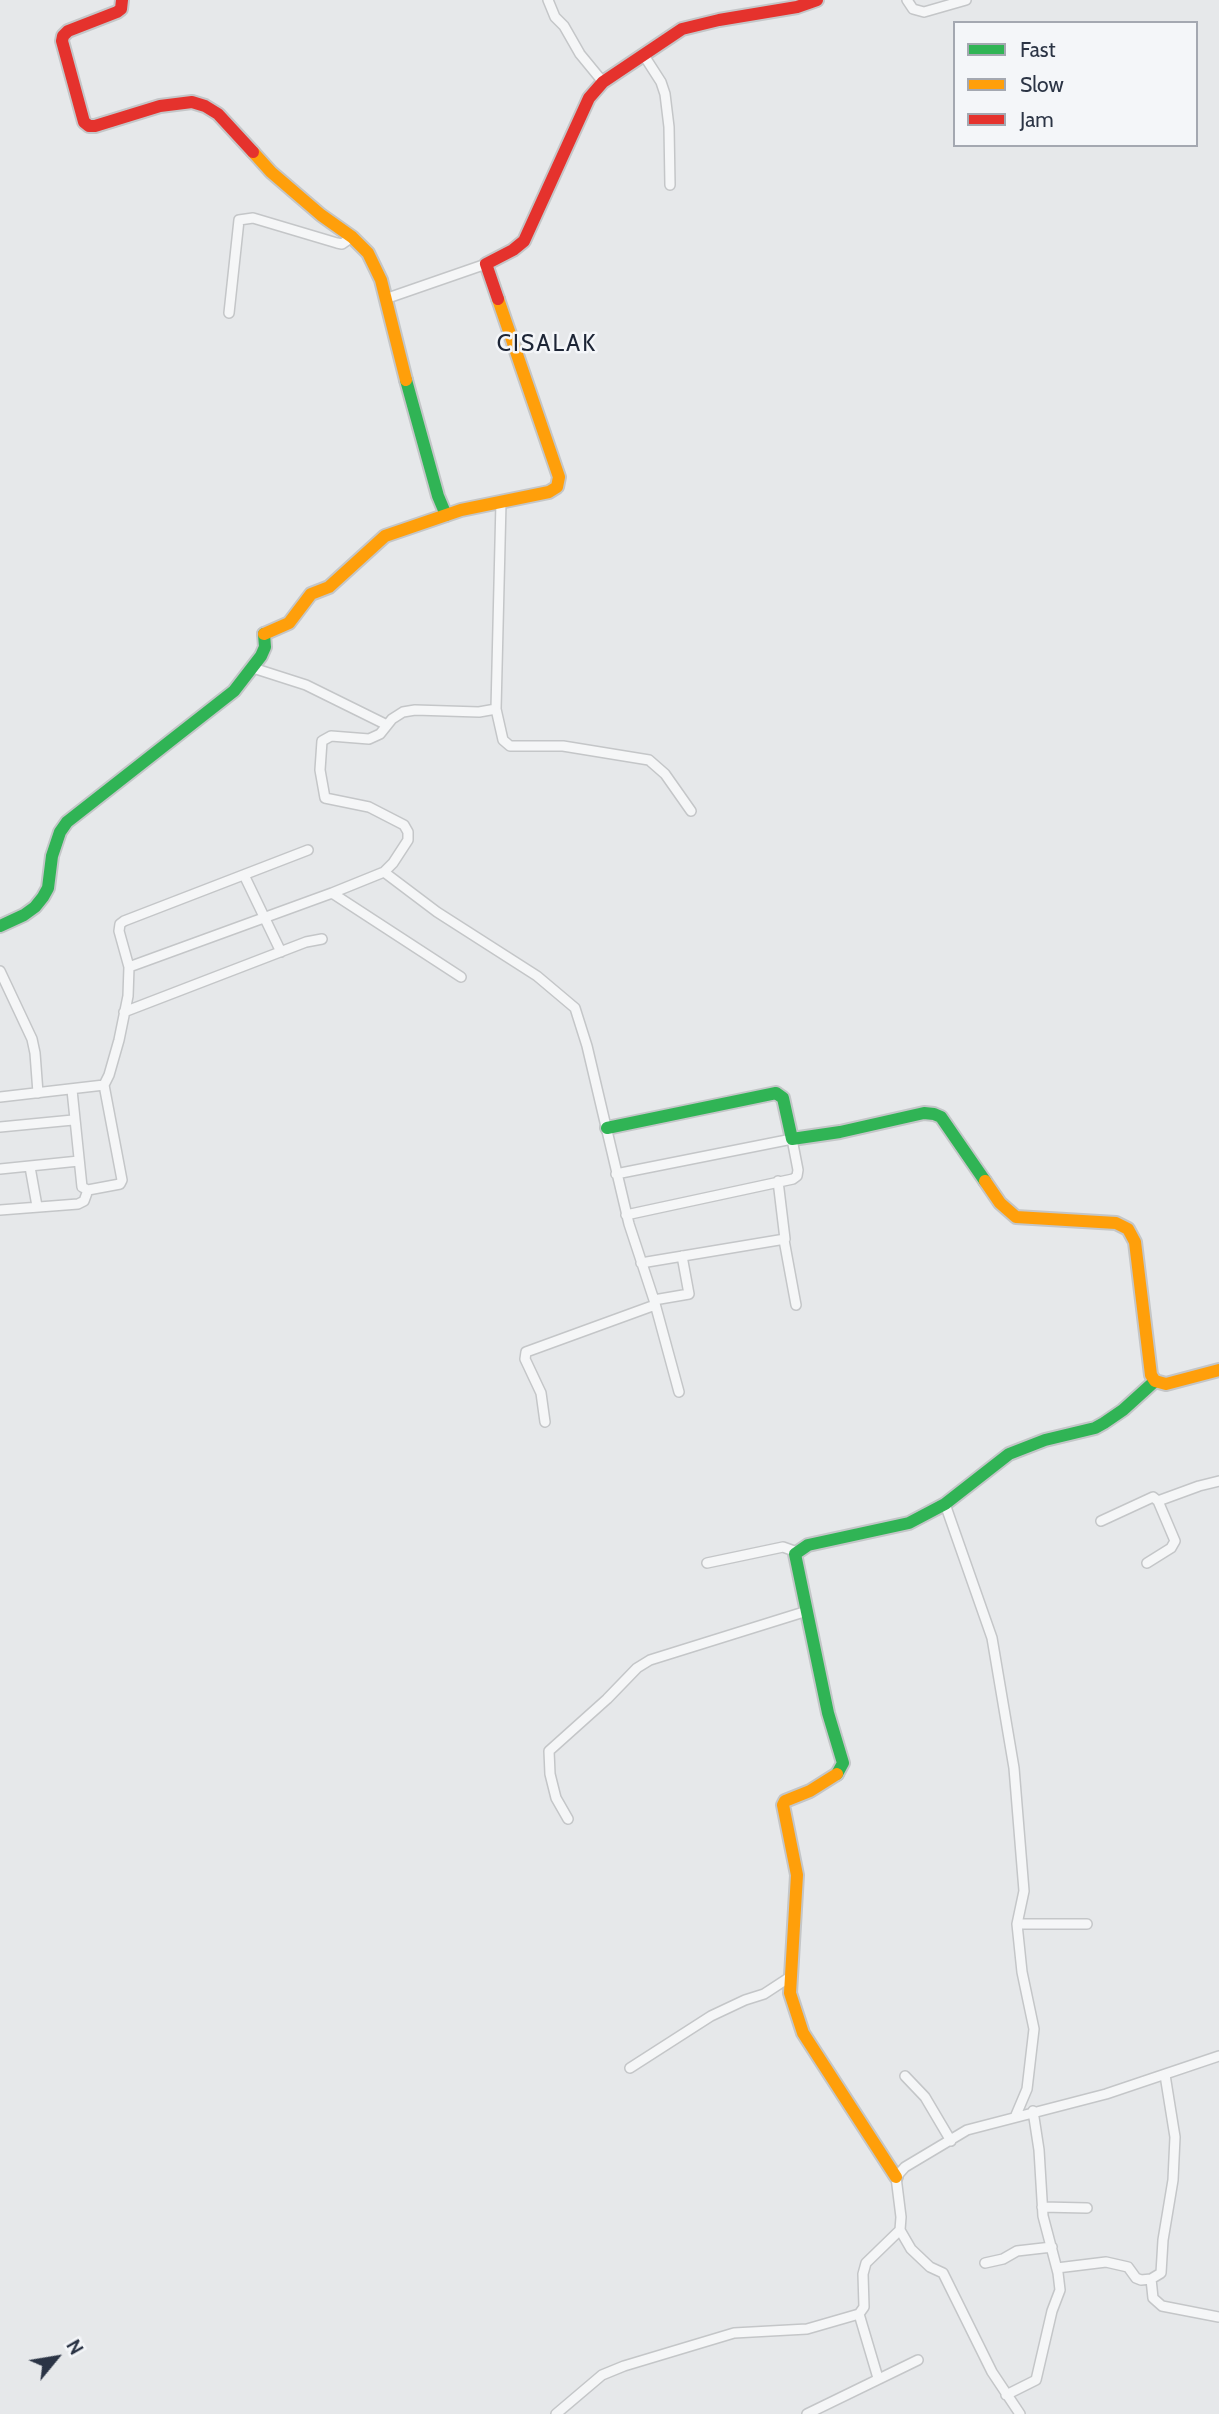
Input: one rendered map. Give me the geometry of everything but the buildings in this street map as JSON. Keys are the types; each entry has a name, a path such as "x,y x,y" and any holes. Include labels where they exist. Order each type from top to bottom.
{"street":[{"path":"122,0 121,9 117,12 68,31 63,36 62,41 84,122 89,126 96,126 160,106 192,102 205,106 218,114 271,172 321,215 352,237 374,261 413,411 433,481 446,515"},
{"path":"548,0 555,18 564,26 580,54 603,82"},
{"path":"385,299 486,264 524,241 589,98 603,82 643,54 682,29 797,7 817,0"},
{"path":"907,0 913,9 928,12 966,0"},
{"path":"643,54 662,82 665,94 669,127 670,185"},
{"path":"229,313 239,220 253,218 342,244 352,237"},
{"path":"0,926 36,907 43,897 48,888 56,844 67,822 234,691 265,648 262,635 289,623 311,594 329,587 385,536 446,515 557,488 559,482 486,264"},
{"path":"500,502 496,709 503,740 510,746 563,746 649,760 665,774 691,811"},
{"path":"253,668 306,685 387,724"},
{"path":"128,967 332,893 384,872 393,863 408,840 404,825 369,807 325,798 320,770 321,747 326,737 369,739 380,734 387,724 403,712 415,710 479,712 496,709"},
{"path":"72,1090 82,1187 88,1190 120,1184 122,1180 104,1085 109,1075 124,1012 128,967 119,931 120,924 308,850"},
{"path":"384,872 437,912 537,976 575,1008 587,1046 626,1215 679,1392"},
{"path":"244,875 281,952"},
{"path":"332,893 461,977"},
{"path":"124,1012 313,940 322,939"},
{"path":"0,971 32,1039 38,1093"},
{"path":"0,1097 104,1085"},
{"path":"607,1128 776,1093 783,1098 792,1139 797,1176 626,1215"},
{"path":"617,1174 840,1132 924,1113 934,1114 946,1123 1000,1203 1016,1217 1027,1220 1116,1223 1131,1233 1135,1242 1152,1375 1155,1381 1166,1384 1219,1370"},
{"path":"0,1127 74,1120"},
{"path":"0,1169 79,1161"},
{"path":"30,1167 37,1206"},
{"path":"778,1181 786,1237 784,1240 796,1305"},
{"path":"0,1210 78,1204 84,1201 88,1190"},
{"path":"641,1263 784,1240"},
{"path":"545,1422 541,1393 525,1359 526,1352 654,1302 689,1294 682,1256"},
{"path":"1020,2414 1006,2395 943,2273 930,2267 911,2249 900,2230 896,2177 803,2033 790,1993 797,1875 783,1805 785,1801 828,1780 840,1771 843,1763 828,1713 795,1557 797,1552 808,1545 904,1525 945,1504 1009,1454 1054,1437 1095,1428 1123,1410 1155,1381"},
{"path":"1158,1501 1219,1481"},
{"path":"1101,1521 1153,1497 1158,1501 1175,1541 1171,1548 1147,1563"},
{"path":"945,1504 992,1638 1014,1768 1024,1891 1017,1924 1022,1972 1034,2029 1027,2089 1016,2115"},
{"path":"707,1563 783,1547 797,1552"},
{"path":"568,1819 556,1798 550,1774 549,1751 637,1668 650,1660 807,1612"},
{"path":"1017,1924 1087,1924"},
{"path":"630,2068 712,2016 764,1994 790,1977"},
{"path":"896,2177 905,2167 967,2130 1016,2115 1105,2094 1219,2056"},
{"path":"1057,2268 1090,2263 1115,2263 1128,2267 1136,2278 1141,2280 1151,2280 1159,2276 1162,2270 1163,2240 1173,2180 1175,2137 1165,2075"},
{"path":"905,2076 930,2105 951,2141"},
{"path":"1006,2395 1036,2380 1052,2311 1060,2290 1042,2207 1039,2150 1033,2111"},
{"path":"1042,2207 1087,2208"},
{"path":"556,2414 602,2375 624,2366 734,2333 807,2329 859,2314 864,2307 863,2274 866,2263 900,2230"},
{"path":"985,2263 1003,2259 1017,2251 1052,2247"},
{"path":"1151,2280 1153,2298 1162,2306 1219,2317"},
{"path":"859,2314 877,2378"},
{"path":"807,2414 918,2360"}],"traffic: fast":[{"path":"406,380 438,496 446,515"},
{"path":"0,926 24,915 43,897 48,888 52,856 60,832 67,822 234,691 261,656 265,647 264,634"},
{"path":"607,1128 776,1093 783,1098 792,1139 840,1132 924,1113 934,1114 941,1117 985,1181"},
{"path":"837,1774 843,1763 828,1713 795,1554 808,1545 909,1523 945,1504 1009,1454 1045,1440 1095,1428 1104,1423 1155,1381"}],"traffic: slow":[{"path":"253,152 271,172 368,253 381,280 406,380"},
{"path":"264,634 289,623 311,594 329,587 385,536 461,510 549,492 557,487 559,477 498,299"},
{"path":"985,1181 1000,1203 1016,1217 1116,1223 1128,1229 1135,1242 1151,1375 1155,1381 1166,1384 1219,1370"},
{"path":"837,1774 810,1791 785,1801 783,1805 797,1875 790,1993 803,2033 896,2177"}],"traffic: jam":[{"path":"122,0 121,9 117,12 68,31 63,36 62,41 84,122 95,126 160,106 192,102 218,114 253,152"},
{"path":"498,299 486,264 524,241 589,98 603,82 682,29 797,7 817,0"}],"district":[{"name":"CISALAK","path":"547,344"}]}
